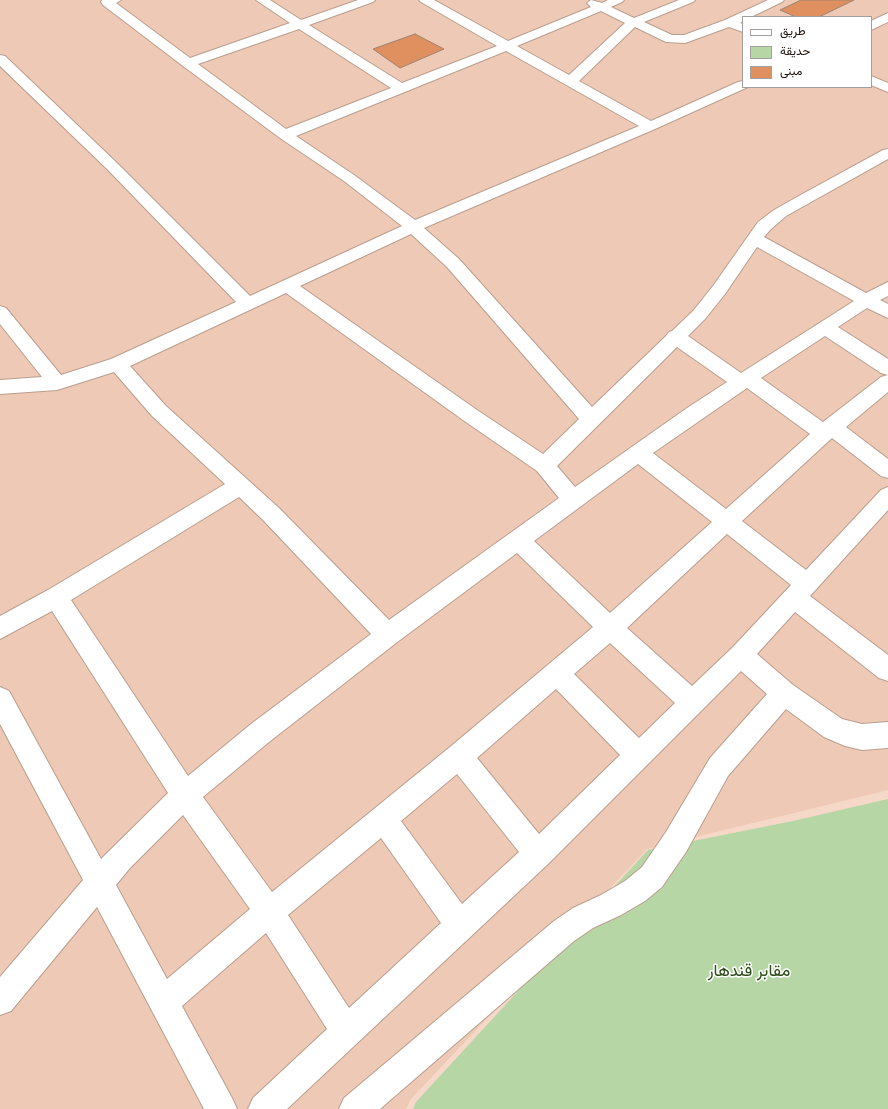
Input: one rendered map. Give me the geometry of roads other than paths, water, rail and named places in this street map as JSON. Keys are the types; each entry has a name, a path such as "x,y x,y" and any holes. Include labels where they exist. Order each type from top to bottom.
{"street":[{"path":"262,0 400,88"},
{"path":"188,63 369,0"},
{"path":"425,0 650,126"},
{"path":"586,0 632,23 670,39 685,39 742,17"},
{"path":"285,135 618,0"},
{"path":"571,81 632,23 690,0"},
{"path":"744,16 778,0"},
{"path":"108,1 285,135 349,178 413,227 453,263 591,419"},
{"path":"872,25 888,17"},
{"path":"729,23 742,28"},
{"path":"0,59 113,167 247,303"},
{"path":"872,80 888,88"},
{"path":"0,387 57,382 85,375 118,364 413,227 742,85"},
{"path":"544,465 699,315 719,290 764,226 780,213 888,152"},
{"path":"755,239 888,312"},
{"path":"286,285 457,406 544,465 573,500"},
{"path":"0,1000 120,858 185,795 260,733 388,635 638,453 744,380 888,288"},
{"path":"0,312 57,382"},
{"path":"164,1002 269,912 459,756 610,628 827,430 887,381 825,327"},
{"path":"676,336 744,380 827,430 888,470"},
{"path":"118,364 159,411 271,514 388,635"},
{"path":"638,453 725,522 800,590 885,660"},
{"path":"0,628 56,597 240,486"},
{"path":"264,1109 538,854 741,654 888,496"},
{"path":"518,540 610,628 692,702"},
{"path":"56,597 185,795 269,912 347,1032"},
{"path":"741,654 784,693 833,728 845,734 862,737 888,735"},
{"path":"557,673 638,755"},
{"path":"355,1109 564,931 583,918 635,891 652,877 676,842 719,767 784,693"},
{"path":"0,699 221,1109"},
{"path":"459,756 538,854"},
{"path":"383,818 460,925"}],"park label":[{"name":"مقابر قندهار","path":"749,971"}]}
